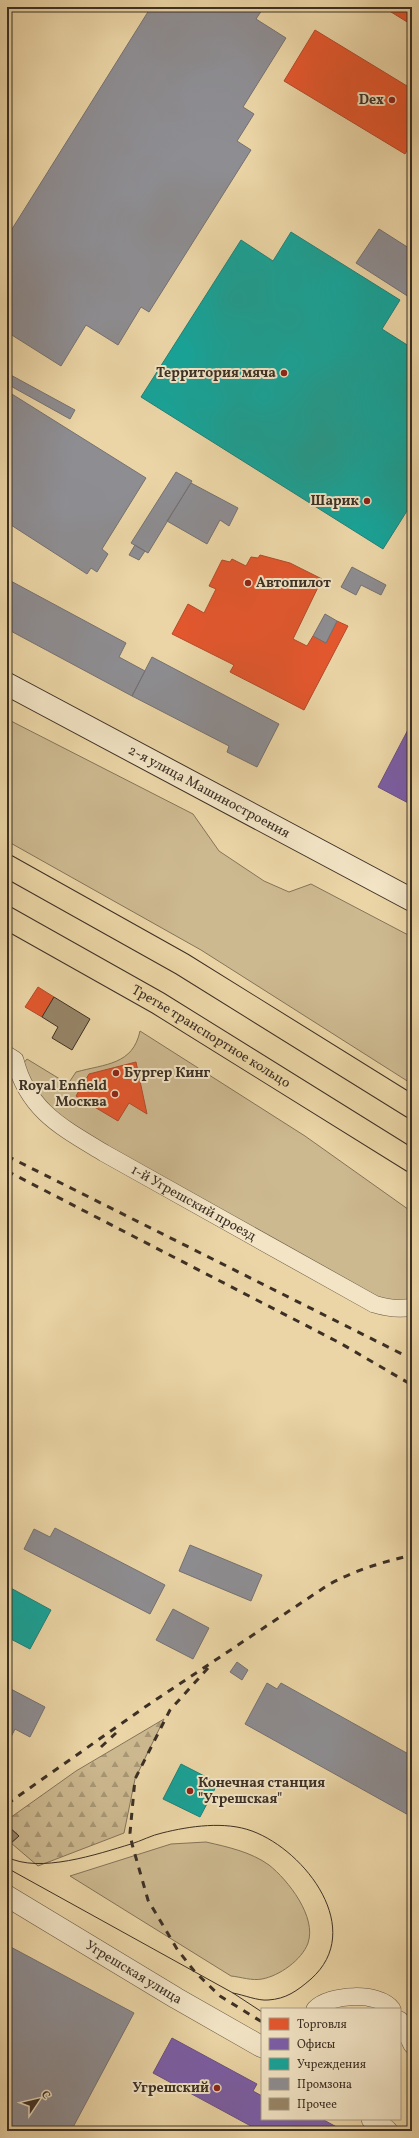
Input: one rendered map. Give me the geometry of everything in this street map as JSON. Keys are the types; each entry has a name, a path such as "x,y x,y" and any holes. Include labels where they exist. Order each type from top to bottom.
{"main road":[{"name":"2-я улица Машиностроения","path":"7,684 412,900"},
{"path":"7,866 182,964 412,1107"},
{"name":"Третье транспортное кольцо","path":"7,918 152,999 412,1161"},
{"path":"324,1105 412,1176"}],"street":[{"name":"1-й Угрешский проезд","path":"7,1055 15,1060 19,1074 37,1105 48,1118 65,1129 104,1153 374,1304 396,1309 412,1307"},
{"name":"Угрешская улица","path":"7,1896 176,1998 261,2046"},
{"path":"317,2006 355,1996 373,1997 391,2008"},
{"path":"401,2022 412,2045"},
{"path":"373,2120 387,2131"}],"green space":[{"path":"7,719 193,814 219,851 264,881 289,892 311,884 412,937 412,1084 201,950 7,841"},
{"path":"140,1031 305,1136 412,1212 412,1301 388,1302 288,1249 50,1113 22,1065 27,1059 68,1084 76,1072 107,1064 124,1057 131,1051"},
{"path":"164,1719 135,1779 124,1833 38,1866 11,1843 19,1836 9,1827 7,1820 76,1771"},
{"path":"206,1842 239,1850 262,1860 284,1880 299,1900 305,1911 308,1922 310,1933 308,1943 301,1955 282,1971 262,1979 231,1976 70,1876 171,1844"}],"building: Торговля":[{"path":"383,7 412,7 412,25"},
{"path":"315,30 412,89 412,142 405,154 284,81"},
{"path":"260,555 290,563 322,579 293,639 307,646 313,636 326,643 337,621 348,626 304,710 230,672 234,665 172,634 188,604 204,613 216,589 209,586 222,560 230,562 232,559 246,566 251,557 258,558"},
{"path":"38,987 54,997 42,1017 25,1007"},
{"path":"136,1062 147,1114 129,1103 118,1121 76,1096 89,1074"}],"building: Офисы":[{"path":"412,722 412,805 378,787"},
{"name":"Угрешский","path":"172,2038 257,2084 253,2091 261,2095 261,2120 324,2120 344,2131 260,2131 153,2073"}],"building: Учреждения":[{"name":"Территория мяча","path":"291,232 400,300 382,329 412,348 412,503 383,549 141,397 241,240 273,261"},
{"path":"7,1586 51,1610 30,1649 7,1637"},
{"name":"Конечная станция \"Угрешская\"","path":"181,1764 218,1783 200,1817 163,1799"}],"building: Промзона":[{"path":"151,7 264,7 256,19 286,38 243,107 254,114 237,141 251,150 149,312 141,307 118,345 86,325 61,366 7,332 7,237"},
{"path":"379,229 412,250 412,293 409,297 356,263"},
{"path":"7,373 75,410 70,419 7,384"},
{"path":"7,391 146,478 102,549 108,554 97,572 91,568 87,574 11,525 7,532"},
{"path":"176,472 192,481 148,553 131,543"},
{"path":"191,483 238,508 229,526 220,520 207,544 167,521"},
{"path":"135,545 145,551 139,560 129,555"},
{"path":"352,567 386,585 381,595 361,585 356,595 341,587"},
{"path":"7,579 126,643 119,657 145,671 132,696 7,629"},
{"path":"325,614 337,621 326,643 313,636"},
{"path":"152,657 279,724 257,767 227,752 229,746 132,696"},
{"path":"55,1528 165,1585 150,1614 24,1549 34,1529 50,1537"},
{"path":"190,1545 262,1575 251,1601 179,1571"},
{"path":"173,1609 209,1628 193,1659 156,1640"},
{"path":"237,1662 248,1670 242,1680 230,1672"},
{"path":"267,1683 277,1689 281,1683 412,1756 412,1817 245,1724"},
{"path":"7,1687 45,1707 30,1737 15,1729 7,1745"},
{"path":"7,1945 134,2013 71,2131 7,2131"}],"building: Прочее":[{"path":"54,997 90,1019 72,1050 52,1038 58,1027 42,1017"},
{"path":"9,1827 19,1836 11,1843 7,1839 7,1829"}],"tram line":[{"path":"7,1857 20,1862 35,1864 69,1861 135,1843 158,1834 184,1828 219,1825 252,1831 272,1841 292,1856 309,1874 322,1894 331,1916 333,1938 326,1959 311,1979 291,1994 280,1998 264,2000 233,1993"},
{"path":"7,1868 233,1993 261,2011"}],"railway":[{"path":"7,1156 412,1359"},
{"path":"7,1171 340,1343 412,1385"},
{"path":"7,1804 145,1707 328,1585 369,1567 412,1555"},
{"path":"208,1668 170,1710 135,1779 130,1833 148,1900 177,1949 195,1972 220,1996 261,2021"},
{"path":"101,1747 116,1733"}],"place":[{"name":"Dex","path":"392,100"},
{"name":"Территория мяча","path":"284,373"},
{"name":"Шарик","path":"367,501"},
{"name":"Автопилот","path":"248,583"},
{"name":"Бургер Кинг","path":"116,1073"},
{"name":"Royal Enfield Москва","path":"115,1094"},
{"name":"Конечная станция \"Угрешская\"","path":"190,1791"},
{"name":"Угрешский","path":"217,2088"}]}
